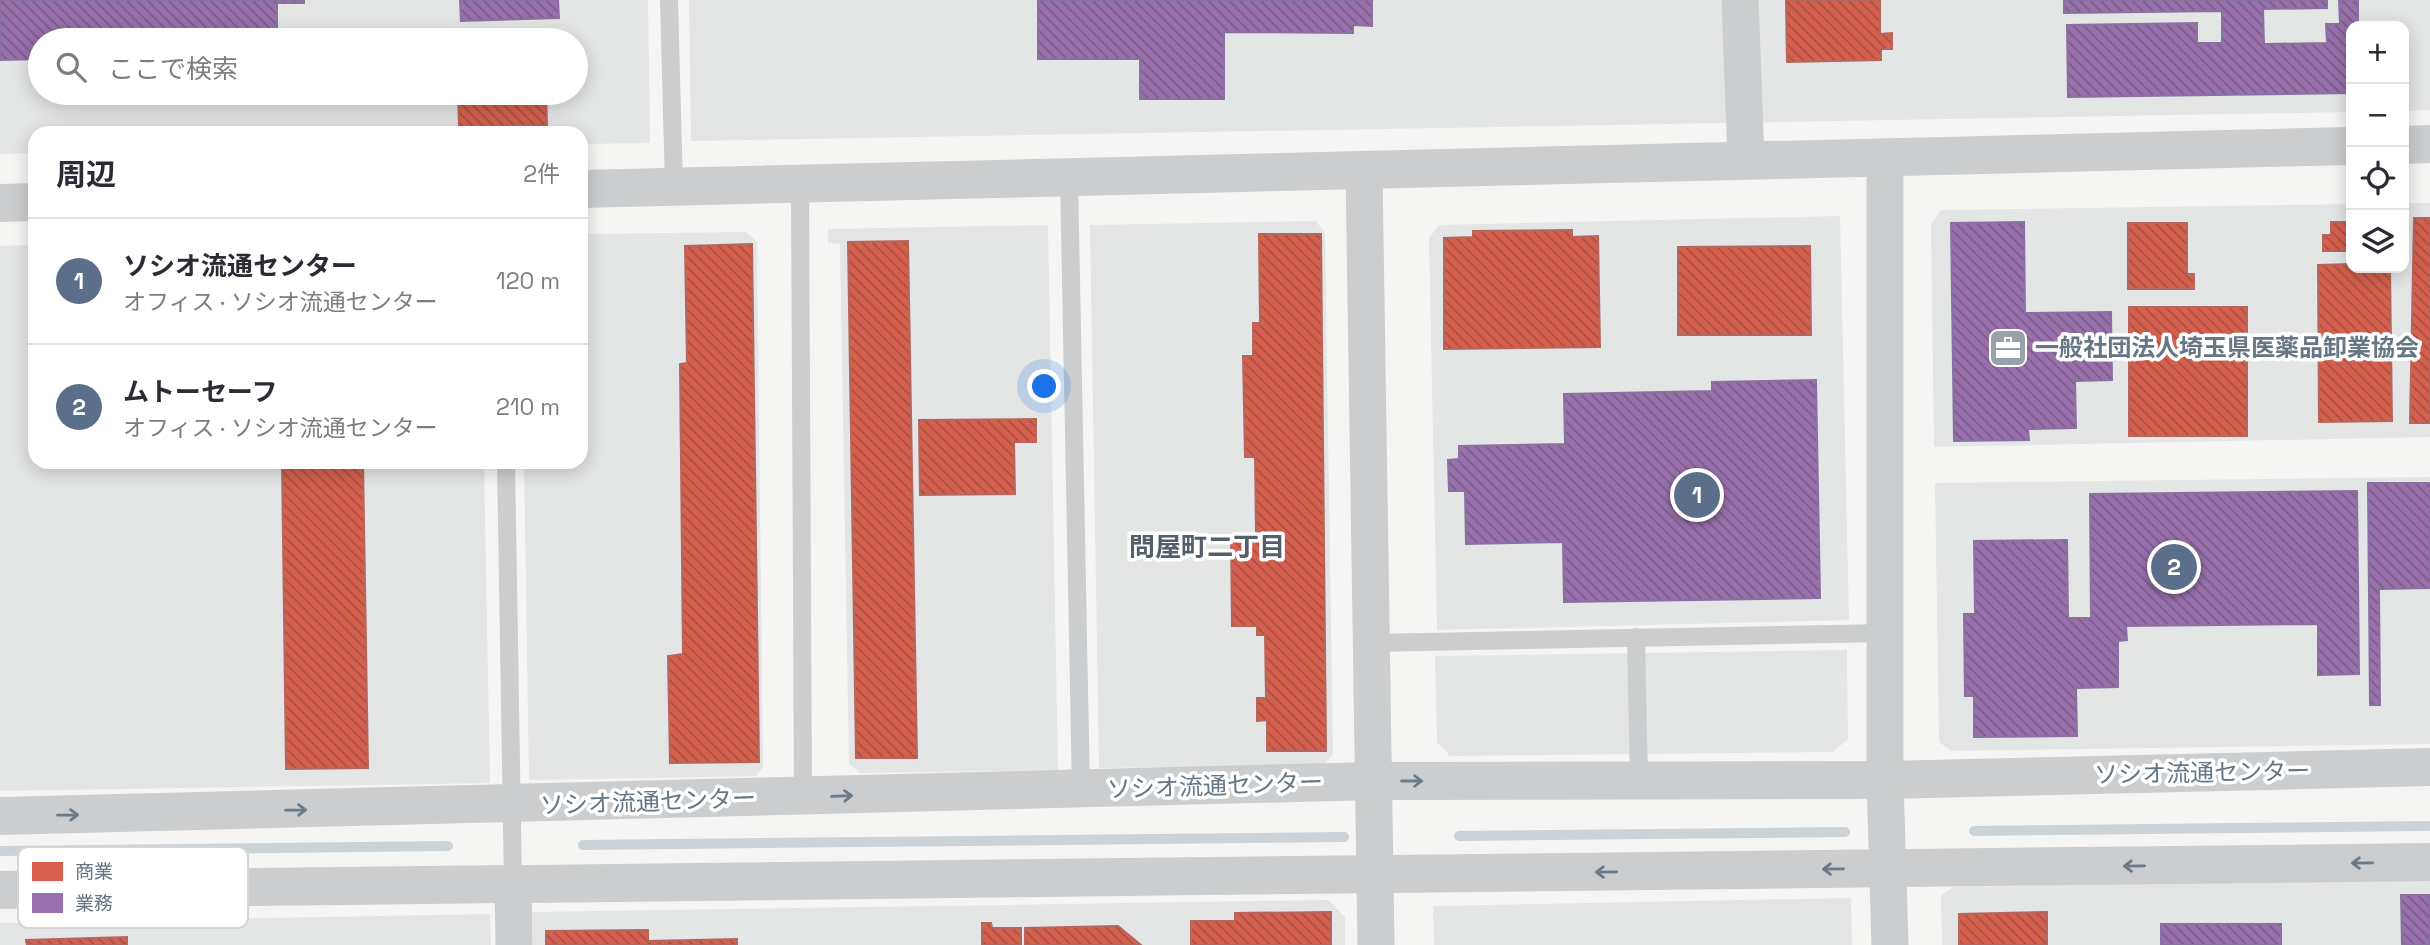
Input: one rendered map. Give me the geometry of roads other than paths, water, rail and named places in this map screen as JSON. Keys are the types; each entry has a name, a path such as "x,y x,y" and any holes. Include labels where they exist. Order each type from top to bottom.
{"street":[{"path":"1740,0 1746,160"},
{"path":"2409,145 2430,144"},
{"path":"588,189 2346,146"},
{"path":"1885,158 1885,780 1890,945"},
{"path":"1364,170 1376,945"},
{"path":"0,203 28,202"},
{"name":"ソシオ流通センター","path":"0,816 1373,781 1885,780 2430,767"},
{"path":"248,887 2430,862"},
{"path":"513,883 514,945"},
{"path":"0,890 18,890"}],"lane":[{"path":"669,0 674,187"},
{"path":"1069,177 1081,790"},
{"path":"800,184 803,797"},
{"path":"506,469 513,883"},
{"path":"1371,643 1885,633"},
{"path":"1636,638 1639,781"}],"waterway":[{"path":"1974,831 2430,826"},
{"path":"1459,836 1845,832"},
{"path":"583,845 1344,837"},
{"path":"248,848 448,846"},
{"path":"0,851 18,851"}],"place":[{"name":"一般社団法人埼玉県医薬品卸業協会","path":"2008,348"},
{"name":"ソシオ流通センター","path":"1697,495"},
{"name":"ムトーセーフ","path":"2174,567"}],"district":[{"name":"問屋町二丁目","path":"1207,547"}]}
